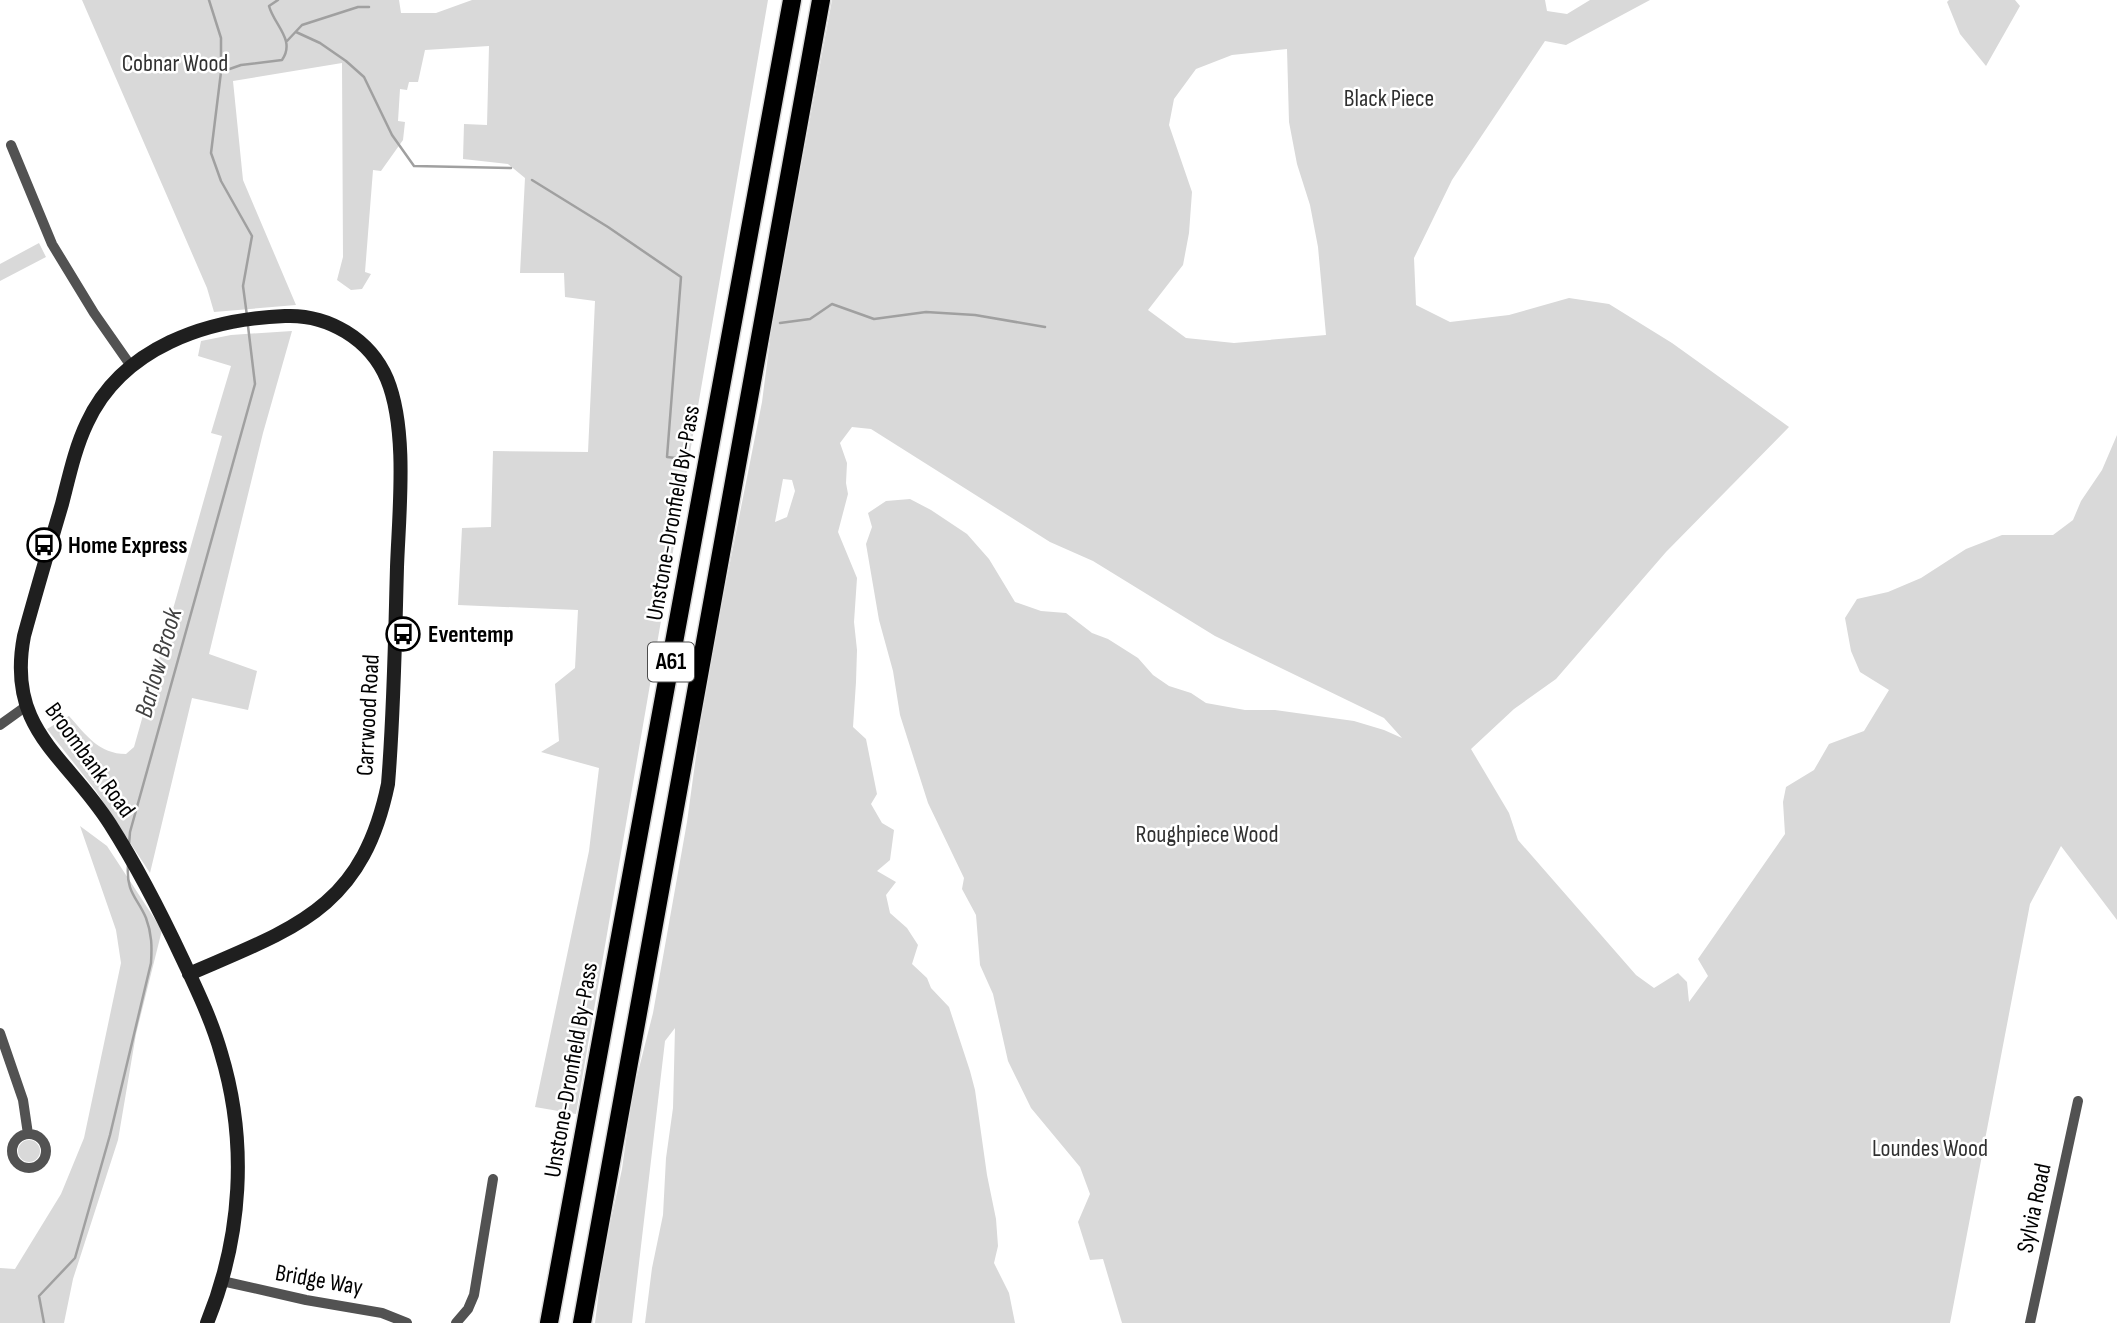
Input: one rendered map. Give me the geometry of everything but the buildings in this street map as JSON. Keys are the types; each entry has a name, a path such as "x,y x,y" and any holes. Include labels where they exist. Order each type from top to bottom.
{"highway":[{"name":"Unstone-Dronfield By-Pass","path":"549,1323 792,0"},
{"name":"A61","path":"582,1323 821,0"}],"street":[{"path":"11,145 52,244 101,324 131,366"},
{"name":"Broombank Road","path":"207,1323 231,1245 239,1170 235,1117 222,1053 163,917 136,867 84,787 52,751 25,707 20,674 22,643 79,445 97,405 131,366 187,333 266,317 308,317"},
{"name":"Carrwood Road","path":"189,974 277,935 314,914 341,888 362,859 376,830 388,784 399,493 395,404 387,378 376,358 360,341 339,327 308,317"},
{"path":"0,725 25,707"},
{"path":"0,1033 23,1100 28,1134"},
{"name":"Sylvia Road","path":"2030,1323 2078,1101"},
{"path":"456,1323 468,1309 474,1295 493,1179"},
{"name":"Bridge Way","path":"222,1281 294,1298 382,1313 407,1323"}],"green space":[{"name":"Cobnar Wood","path":"82,0 399,0 401,13 436,13 472,0 768,0 576,1114 535,1107 589,851 599,768 541,752 559,741 555,684 575,668 578,610 458,605 462,528 491,527 493,451 588,452 595,301 565,297 564,273 520,273 525,178 508,164 463,159 464,124 487,125 489,46 425,50 418,82 409,82 407,90 400,89 398,121 405,122 403,140 381,171 373,170 365,272 371,274 362,289 351,290 337,280 343,257 342,63 233,81 243,180 296,305 214,312 207,288"},
{"path":"832,0 1545,0 1547,11 1567,14 1590,0 1650,0 1566,45 1545,41 1452,180 1414,258 1416,305 1450,322 1509,315 1569,298 1609,304 1672,343 1789,427 1666,552 1556,679 1514,709 1471,749 1509,813 1518,840 1636,975 1654,988 1678,973 1687,982 1689,1002 1708,976 1698,959 1785,834 1783,802 1786,787 1814,770 1829,744 1864,731 1889,690 1860,672 1851,651 1845,618 1857,599 1888,592 1921,578 1966,549 2002,535 2053,535 2073,520 2081,501 2102,470 2117,435 2117,920 2061,846 2030,904 1950,1323 1122,1323 1103,1259 1090,1260 1078,1222 1090,1194 1080,1167 1031,1108 1008,1061 993,994 980,965 976,915 962,889 964,878 928,803 900,715 866,544 872,527 868,513 886,501 910,499 931,510 967,534 989,559 1015,602 1041,611 1066,613 1092,633 1108,639 1138,658 1153,675 1169,686 1191,693 1206,703 1245,710 1275,710 1354,721 1402,738 1384,718 1215,636 1093,561 1050,542 871,429 852,427 840,443 847,463 848,494 838,532 857,578 853,727 866,739 877,794 871,804 882,823 894,830 890,860 877,871 896,882 886,895 890,913 907,928 918,945 912,964 927,978 931,988 949,1007 970,1071 996,1219 998,1246 994,1263 1009,1293 1015,1323 645,1323 652,1268 663,1215 666,1158 673,1108 675,1028 665,1041 632,1323 595,1323 603,1257 622,1169 632,1096 653,1013 687,822 706,683 762,402 772,324","holes":["1287,49 1289,122 1318,247 1326,335 1234,343 1186,338 1148,310 1183,265 1189,233 1192,192 1169,125 1174,99 1196,69 1232,55","783,479 792,480 795,491 787,517 775,522"]},
{"path":"2015,0 2020,6 1986,66 1960,34 1947,2"},
{"path":"39,243 46,257 0,281 0,264"},
{"path":"292,331 263,433 209,654 257,671 248,710 192,698 150,873 96,791 47,729 69,716 94,742 108,751 126,754 134,747 222,436 211,433 231,366 198,356 201,341 231,335"},
{"path":"80,826 107,846 162,930 136,1034 118,1140 73,1279 64,1323 0,1323 0,1268 15,1269 61,1194 84,1138 121,963 116,930"},
{"path":"29,1140 39,1147 40,1151 33,1161 29,1162 19,1155 18,1151 25,1141"}],"waterway":[{"name":"Barlow Brook","path":"209,0 221,38 221,72 211,153 221,181 252,236 243,286 247,316"},
{"path":"221,72 241,65 282,60 287,46 269,6 278,0"},
{"path":"287,41 302,25 358,7 369,7"},
{"path":"296,32 320,43 364,77 392,135 414,166 511,168"},
{"path":"532,180 681,277 667,457 676,458"},
{"path":"780,323 810,319 832,304 874,319 926,312 975,315 1045,327"},
{"name":"Barlow Brook","path":"129,845 130,832 255,384 248,326"},
{"name":"Barlow Brook","path":"44,1323 39,1296 75,1258 110,1135 151,963 149,930 146,918 130,889 128,865"}],"place":[{"name":"Home Express","path":"44,545"},
{"name":"Eventemp","path":"403,634"}],"park label":[{"name":"Black Piece","path":"1389,98"},
{"name":"Roughpiece Wood","path":"1207,834"},
{"name":"Loundes Wood","path":"1930,1148"}]}
